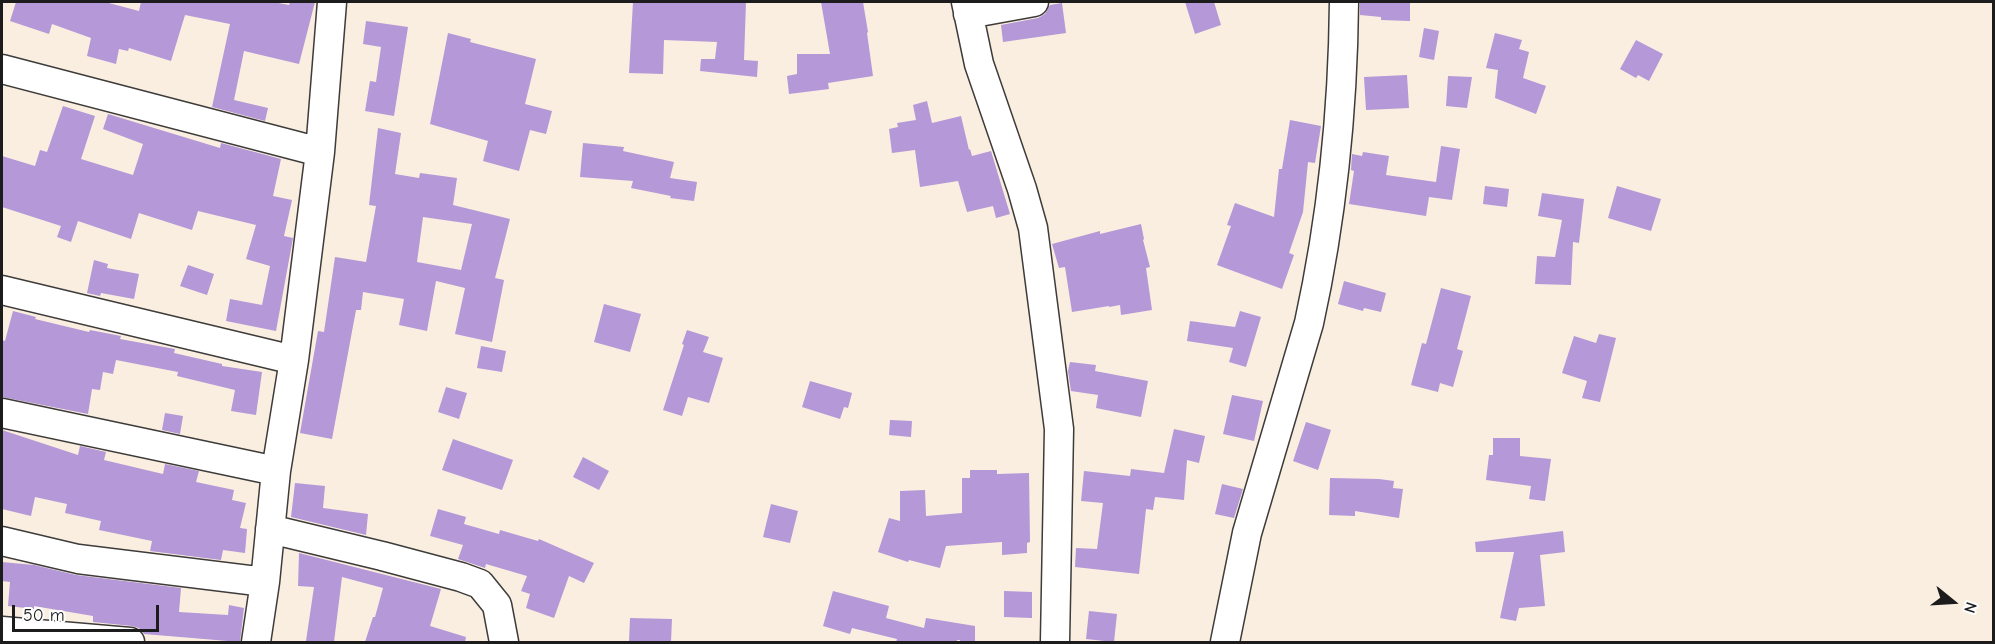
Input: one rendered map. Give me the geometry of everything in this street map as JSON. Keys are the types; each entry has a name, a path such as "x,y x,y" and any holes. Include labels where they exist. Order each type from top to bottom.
{"street":[{"path":"256,642 265,582 276,471 294,360 320,152 332,2"},
{"path":"1034,2 967,8 979,64 1033,228 1059,429 1055,642"},
{"path":"1225,642 1247,533 1310,323 1317,288 1335,163 1344,40 1344,2"},
{"path":"2,69 320,152"},
{"path":"2,290 294,360"},
{"path":"2,413 276,471"},
{"path":"270,529 382,556 480,584 497,605 504,642"},
{"path":"2,541 78,559 265,582"},
{"path":"2,631 130,642"}],"building":[{"path":"16,2 105,2 139,11 141,2 273,2 289,5 290,2 315,2 299,64 244,51 234,100 268,108 265,121 212,107 230,24 185,15 171,61 129,48 128,51 119,49 116,64 87,56 91,38 52,24 49,34 10,21"},
{"path":"633,2 746,2 744,60 758,61 757,77 700,71 701,59 715,59 717,42 664,40 663,74 629,73"},
{"path":"821,2 863,2 873,76 828,83 829,89 789,94 787,76 797,74 797,54 830,54"},
{"path":"1185,2 1214,2 1221,25 1195,34"},
{"path":"1360,2 1410,2 1410,21 1381,20 1381,17 1360,15"},
{"path":"1062,3 1066,33 1003,42 1001,25 1038,18 1045,14 1050,5"},
{"path":"366,21 408,27 394,116 365,111 370,81 376,82 381,47 363,44"},
{"path":"1424,28 1439,31 1434,60 1419,57"},
{"path":"448,33 471,39 470,42 536,59 525,104 552,111 546,134 530,130 519,171 483,161 488,141 430,124"},
{"path":"1495,33 1522,40 1519,49 1529,52 1523,78 1546,86 1536,114 1495,98 1498,70 1486,68"},
{"path":"1636,40 1663,54 1649,81 1638,75 1636,78 1620,69"},
{"path":"1407,75 1409,108 1366,110 1364,77"},
{"path":"1448,76 1472,77 1467,108 1446,106"},
{"path":"927,101 932,123 961,116 972,156 991,151 1010,214 996,218 993,206 967,212 958,181 920,187 915,150 892,153 889,129 898,127 897,123 916,120 913,105"},
{"path":"63,106 95,116 81,159 133,175 143,144 103,129 108,114 220,148 221,143 281,159 273,196 292,200 284,236 293,238 276,331 226,321 230,299 262,305 270,266 246,259 256,225 198,211 192,230 139,213 131,239 78,221 71,242 57,237 61,226 2,207 2,156 35,166 40,150 47,152"},
{"path":"1290,120 1321,126 1315,163 1308,162 1303,212 1289,253 1294,255 1282,289 1217,265 1231,226 1227,225 1235,203 1274,217 1279,169 1282,169"},
{"path":"378,128 401,133 395,174 419,178 420,173 457,178 453,205 510,219 495,278 504,280 492,342 455,334 465,288 436,281 427,331 399,325 404,299 363,292 361,310 356,310 332,439 300,433 318,331 324,332 335,257 366,262 376,206 369,205","holes":["423,217 472,224 461,270 417,262"]},
{"path":"583,143 624,147 623,151 674,162 670,178 697,182 694,201 670,198 671,196 631,188 633,181 580,177"},
{"path":"1441,146 1460,149 1452,200 1429,197 1426,216 1349,204 1354,171 1351,170 1352,154 1362,156 1363,152 1389,156 1386,175 1436,182"},
{"path":"1485,186 1509,189 1507,207 1483,204"},
{"path":"1617,186 1661,199 1651,231 1608,218"},
{"path":"1542,193 1584,199 1579,243 1573,242 1571,285 1535,284 1537,256 1555,257 1562,220 1538,216"},
{"path":"1141,224 1150,267 1146,268 1152,310 1121,315 1120,305 1072,312 1065,267 1059,268 1052,244 1100,231 1100,234"},
{"path":"94,260 108,264 107,268 139,274 134,299 87,293"},
{"path":"188,265 214,274 207,295 180,286"},
{"path":"1344,281 1386,293 1381,312 1364,308 1363,311 1338,304"},
{"path":"1441,288 1471,296 1457,349 1463,351 1453,387 1440,383 1438,392 1411,385 1422,343 1426,344"},
{"path":"604,304 641,314 630,352 594,342"},
{"path":"13,311 36,317 35,319 89,332 90,330 121,336 120,339 175,349 174,353 222,364 222,366 262,372 256,415 231,411 235,390 177,376 178,372 116,360 113,374 103,372 100,390 92,389 88,414 2,397 2,340 5,341"},
{"path":"1240,311 1261,317 1246,367 1229,362 1233,348 1187,341 1190,321 1235,327"},
{"path":"687,330 709,337 703,352 723,358 709,403 688,397 682,416 663,410"},
{"path":"1599,334 1616,338 1600,402 1582,398 1587,381 1562,373 1574,336 1596,343"},
{"path":"481,346 506,351 502,372 477,368"},
{"path":"1070,362 1096,365 1095,371 1148,381 1141,417 1096,408 1098,395 1071,391 1068,371"},
{"path":"810,381 852,393 848,408 844,407 840,419 802,407"},
{"path":"446,387 467,393 459,419 438,412"},
{"path":"1232,395 1263,401 1254,441 1223,434"},
{"path":"165,413 183,416 180,434 162,430"},
{"path":"890,420 912,421 911,437 889,435"},
{"path":"1306,422 1331,430 1318,470 1293,461"},
{"path":"1174,429 1205,436 1199,463 1187,460 1184,500 1155,497 1153,510 1146,509 1139,574 1075,567 1076,548 1097,549 1103,503 1081,501 1084,471 1130,476 1131,469 1164,473"},
{"path":"2,430 78,455 80,446 106,452 104,460 163,474 165,464 199,471 196,482 234,490 232,500 246,503 240,528 247,529 245,553 223,550 221,560 150,551 152,541 99,530 101,521 65,513 67,504 35,497 31,516 2,509"},
{"path":"1493,438 1520,438 1520,456 1551,459 1545,501 1529,499 1531,486 1486,480 1489,455 1493,455"},
{"path":"453,439 513,460 502,490 442,470"},
{"path":"583,457 609,471 599,490 573,477"},
{"path":"970,470 997,470 997,474 1029,473 1030,542 1027,543 1027,553 1002,555 1002,542 946,546 940,568 909,560 908,562 878,552 889,518 900,521 900,491 925,490 926,516 962,513 962,478 970,478"},
{"path":"1330,478 1394,481 1393,488 1403,489 1399,518 1355,511 1355,516 1329,515"},
{"path":"295,483 325,486 323,508 368,514 366,535 291,517"},
{"path":"1222,484 1243,489 1234,518 1215,514"},
{"path":"771,504 798,511 790,543 763,537"},
{"path":"438,509 466,517 464,524 499,534 500,530 538,541 539,539 594,563 584,583 569,576 554,618 526,608 530,594 521,591 527,576 486,564 485,568 458,559 463,545 430,536"},
{"path":"1563,531 1565,552 1540,555 1545,606 1519,608 1516,621 1500,618 1514,552 1476,552 1475,542"},
{"path":"299,553 441,589 430,626 466,637 465,642 365,642 383,588 342,577 334,642 306,641 314,587 298,586"},
{"path":"2,562 34,565 76,575 181,588 179,612 228,615 229,605 244,608 240,642 144,634 139,628 132,626 93,622 93,616 34,606 34,609 8,606 10,582 2,581"},
{"path":"833,591 889,606 886,618 924,628 926,618 975,626 975,642 957,640 957,642 896,642 897,639 852,628 850,634 823,626"},
{"path":"1004,591 1032,592 1032,618 1004,617"},
{"path":"1089,611 1117,614 1114,642 1086,639"},
{"path":"630,618 672,619 671,642 629,642"}]}
